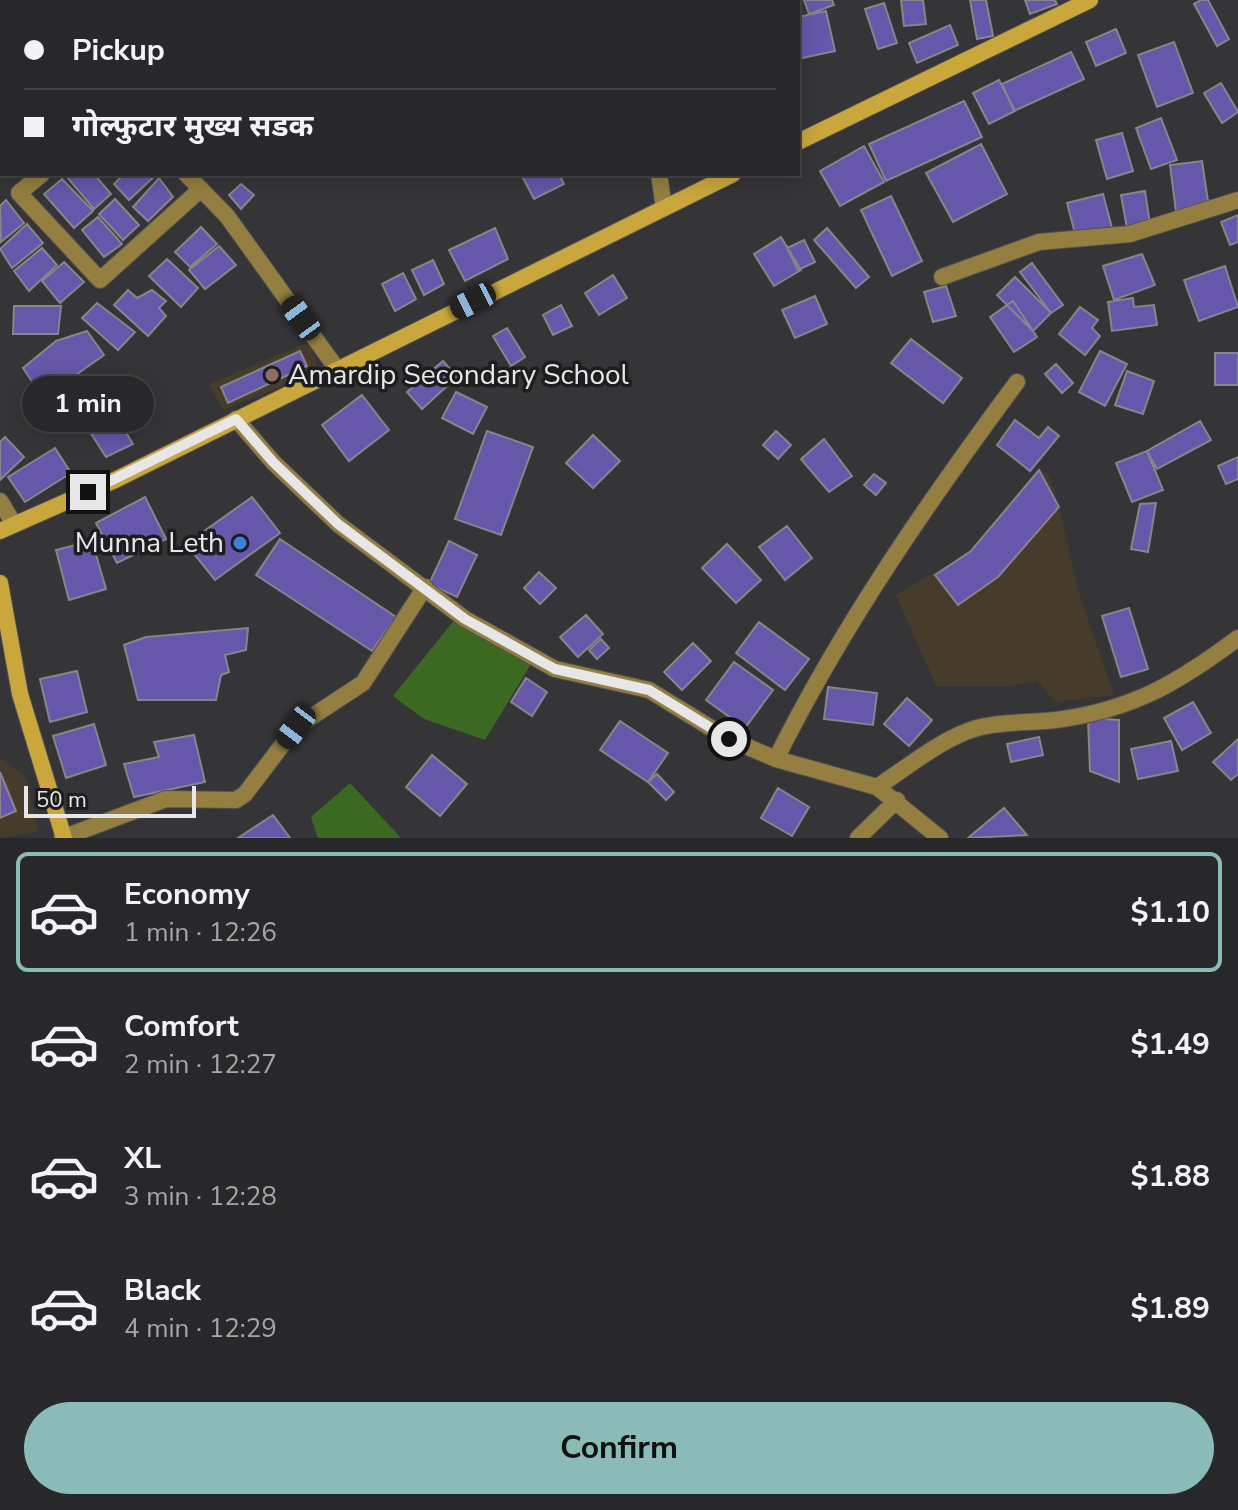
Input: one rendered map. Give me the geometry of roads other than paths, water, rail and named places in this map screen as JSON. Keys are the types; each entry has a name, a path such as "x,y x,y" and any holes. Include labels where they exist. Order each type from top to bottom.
{"main road":[{"path":"800,141 1090,0"},
{"path":"7,528 113,481 729,176"},
{"path":"0,583 20,694 63,838"}],"street":[{"path":"40,176 19,193 100,280 201,189"},
{"path":"188,176 227,216 337,369"},
{"path":"659,176 664,208"},
{"path":"942,277 1039,242 1130,234 1238,200"},
{"path":"776,759 811,688 942,483 1017,382"},
{"path":"236,419 273,462 338,524 465,619 555,669 649,690 729,739 776,759 877,787 897,800 940,838"},
{"path":"0,501 7,528"},
{"path":"63,838 166,799 236,800 245,794 296,727 363,683 425,587"},
{"path":"877,787 962,733 980,727 1058,720 1137,702 1196,669 1238,638"},
{"path":"858,838 897,800"}],"place":[{"name":"Amardip Secondary School","path":"272,375"},
{"name":"Munna Leth","path":"240,543"}]}
